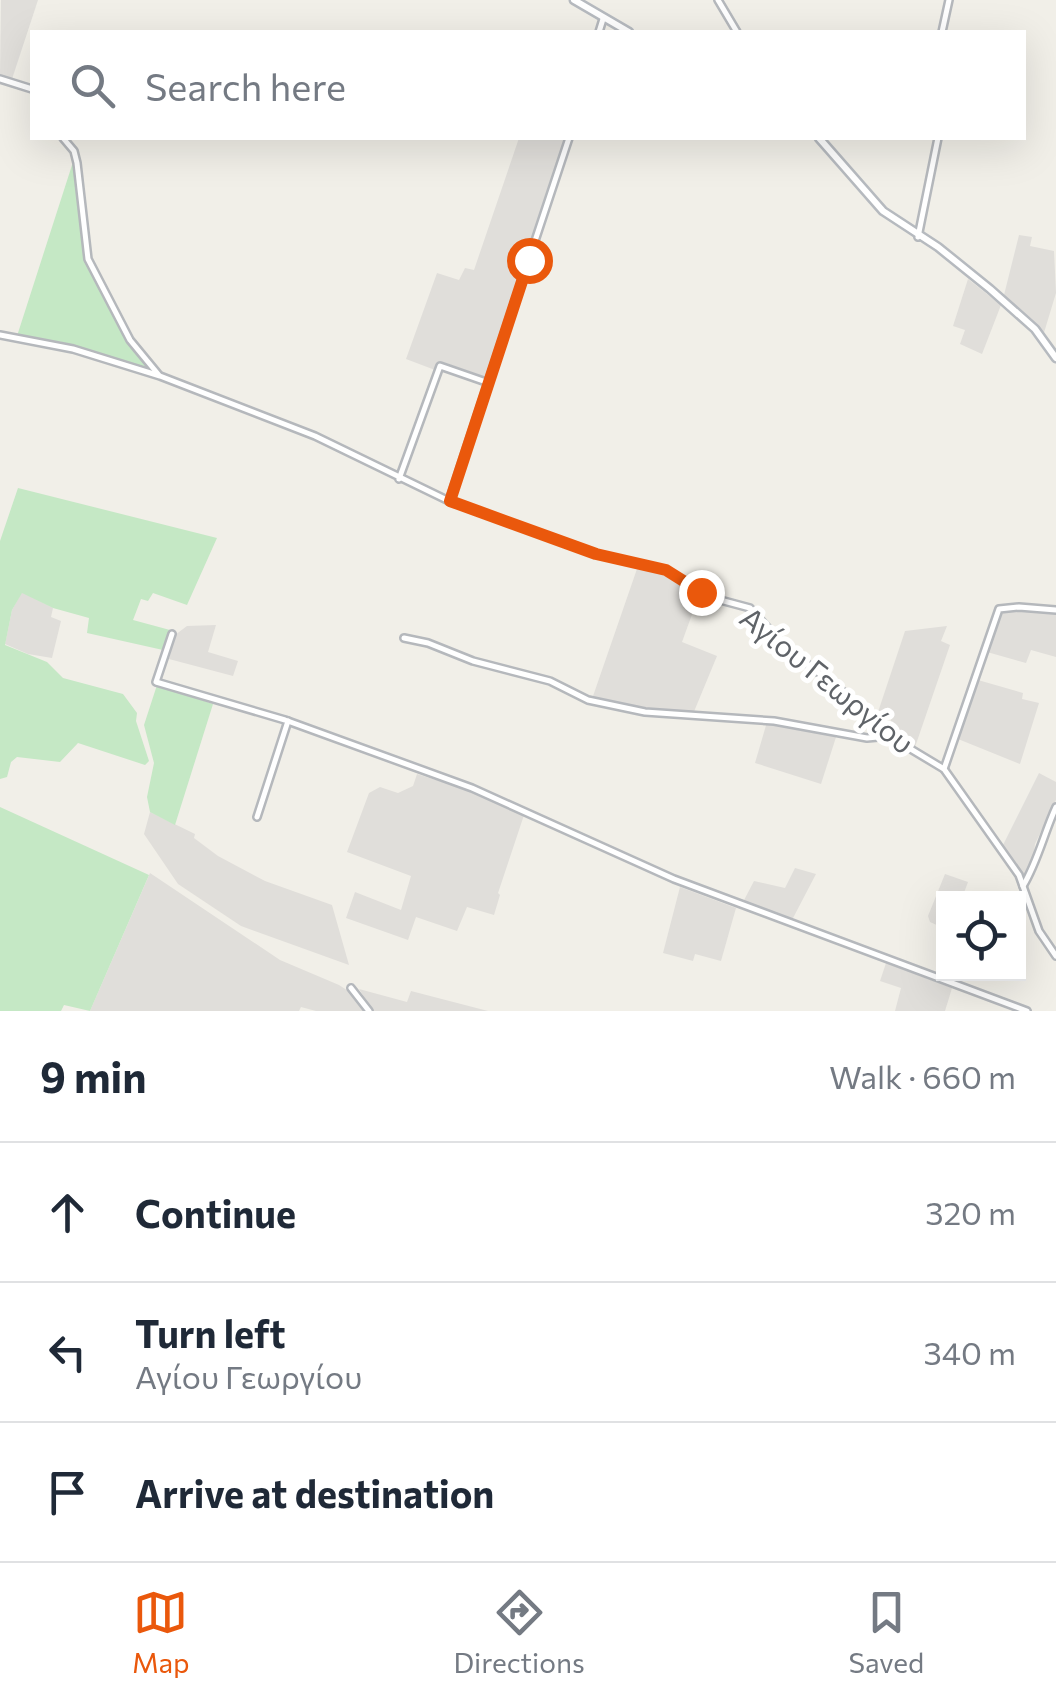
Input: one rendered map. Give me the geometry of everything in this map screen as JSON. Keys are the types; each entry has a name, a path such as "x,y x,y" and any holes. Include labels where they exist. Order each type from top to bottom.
{"street":[{"path":"574,0 624,30"},
{"path":"718,0 737,30"},
{"path":"942,30 949,0"},
{"path":"599,30 603,18"},
{"path":"0,79 30,88"},
{"path":"65,140 74,151 88,260 130,340 160,376"},
{"path":"450,501 568,140"},
{"path":"821,140 883,211 918,237 938,246 1035,329 1056,358"},
{"path":"918,237 938,140"},
{"name":"Αγίου Γεωργίου","path":"0,336 63,347 160,376 315,436 450,501 596,554 666,570 709,597 750,608 784,646 846,694 889,736 944,769 1019,875 1039,930 1056,956"},
{"path":"399,479 440,366 489,383"},
{"path":"944,769 999,609 1056,610"},
{"path":"172,634 156,682 288,721 472,788 689,886 1027,1011"},
{"path":"404,638 550,681 588,700 619,707 678,716 774,721 867,738 889,736"},
{"path":"257,818 288,721"},
{"path":"1023,886 1037,860 1056,806"},
{"path":"351,988 370,1011"},
{"path":"1001,1011 1004,1003"}],"shaded area":[{"path":"1,0 38,0 12,79 0,75"},
{"path":"518,140 565,140 485,377 440,361 435,370 406,359 437,273 459,280 465,268 474,270"},
{"path":"1019,235 1032,237 1030,246 1054,251 1056,293 1043,336 1003,299"},
{"path":"968,279 1001,305 982,354 960,344 965,330 953,326"},
{"path":"638,566 668,575 699,595 682,642 717,656 693,714 651,712 592,699"},
{"path":"22,592 53,608 51,617 61,621 52,658 28,654 5,644 12,610"},
{"path":"1000,610 1056,612 1056,657 1031,650 1026,663 987,652"},
{"path":"216,625 208,652 238,661 233,676 169,659 175,635 187,626"},
{"path":"947,626 941,641 950,645 914,750 887,732 892,717 878,712 905,631"},
{"path":"978,680 1023,693 1022,699 1039,703 1020,764 958,739"},
{"path":"767,722 837,734 821,784 755,763"},
{"path":"1039,773 1056,782 1056,800 1024,879 1001,849"},
{"path":"417,774 477,793 524,815 494,915 467,907 457,931 416,917 408,940 346,918 355,892 401,910 411,876 347,852 369,793 380,787 398,793 413,786"},
{"path":"150,812 195,834 194,838 218,856 265,881 332,905 349,965 241,926 178,884 144,834"},
{"path":"795,868 816,874 792,920 742,904 754,881 785,888"},
{"path":"150,873 280,960 339,985 356,996 367,1011 316,1011 301,1007 299,1011 90,1011"},
{"path":"945,874 968,882 965,891 938,891"},
{"path":"680,887 736,908 721,961 695,954 693,961 663,953"},
{"path":"936,896 936,925 928,916"},
{"path":"886,963 952,988 945,1011 895,1011 901,988 880,981"},
{"path":"359,989 407,1002 411,991 488,1011 373,1011"}],"green space":[{"path":"73,162 86,263 128,340 150,371 62,342 17,336"},
{"path":"18,488 217,538 187,605 153,593 148,601 141,599 133,620 170,630 163,650 87,633 89,618 53,608 22,593 12,610 5,645 47,662 63,678 123,694 137,713 149,761 145,765 78,743 60,762 17,757 11,762 7,777 0,779 0,541"},
{"path":"157,685 213,704 175,825 150,812 147,797 154,763 144,725"},
{"path":"0,807 149,875 90,1011 64,1005 61,1011 0,1011"}],"route":[{"path":"529,260 450,501 596,554 666,570 701,592"}]}
